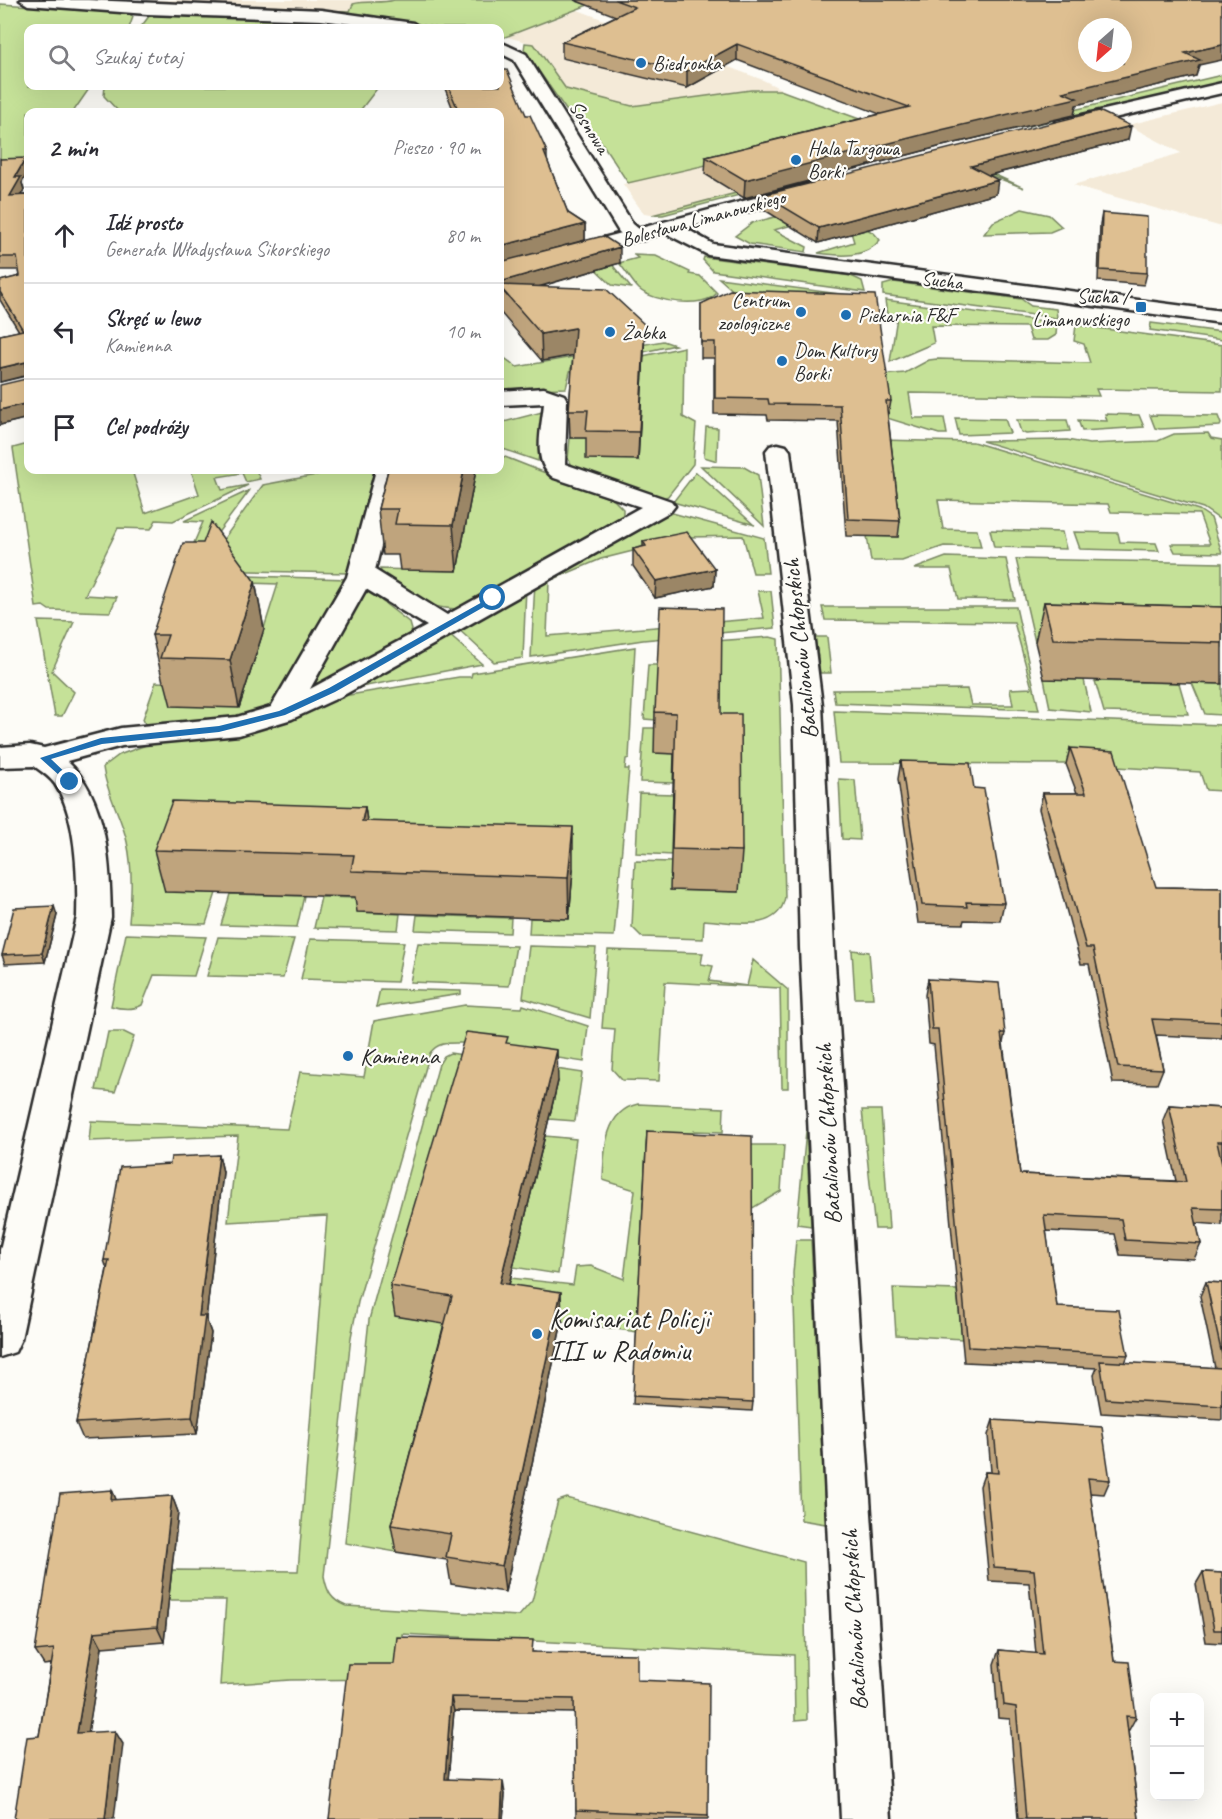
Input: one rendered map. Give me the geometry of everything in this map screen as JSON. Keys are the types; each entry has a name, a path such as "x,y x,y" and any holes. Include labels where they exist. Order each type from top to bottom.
{"street":[{"path":"28,0 147,9 321,15 385,24"},
{"name":"Sosnowa","path":"504,49 520,57 626,228 637,236"},
{"path":"1041,130 1222,88"},
{"name":"Bolesława Limanowskiego","path":"504,270 828,184"},
{"name":"Sucha","path":"668,227 708,249 1222,317"},
{"path":"637,236 708,249"},
{"path":"44,758 101,741 229,728 282,713 332,690 662,506 563,473 554,467 552,459 556,400 544,395 504,398"},
{"name":"Batalionów Chłopskich","path":"778,451 808,705 817,948 866,1819"},
{"path":"282,713 362,572 387,474"},
{"path":"362,572 373,582 445,625"},
{"path":"0,757 30,755 44,758 60,770 70,782 81,815 95,883 94,917 0,1339"}],"shaded area":[{"path":"100,0 430,0 350,11 193,6"},
{"path":"578,10 763,80 785,91 751,90 632,106 566,89 534,44 507,37"},
{"path":"1222,102 1222,227 1073,185 1181,153 1128,125"},
{"name":"Hala Targowa Borki","path":"913,147 652,215 644,214 623,184 741,157"}],"green space":[{"path":"394,0 574,0 588,5 504,37 504,24 416,24 373,16 310,10 350,11 353,4"},
{"path":"0,4 128,12 133,17 130,24 24,24 24,90 88,90 76,108 24,108 24,164 0,164"},
{"path":"164,13 327,20 359,24 143,24 150,15"},
{"path":"525,43 534,44 566,89 632,106 751,90 780,90 873,124 919,148 663,215 652,215 912,147 869,125 745,159 741,157 628,183 598,137 571,117 524,50"},
{"path":"1222,75 1222,82 958,142 947,140"},
{"path":"105,90 376,90 362,108 115,108 104,96"},
{"path":"971,164 1024,188 982,172 861,226 874,233 880,240 867,250 851,255 818,253 854,242 850,229 815,219 774,230 807,247 806,252 750,244 735,236 752,223"},
{"path":"1022,209 1049,215 1062,227 1050,232 984,234 993,222"},
{"path":"634,255 656,256 690,272 689,274 700,276 717,293 711,298 691,302 667,300 646,294 636,286 619,263 638,258"},
{"path":"704,257 851,276 862,281 865,292 713,271 703,260"},
{"path":"610,262 631,288 612,285 592,266"},
{"path":"719,278 870,298 737,294"},
{"path":"894,282 1021,299 1031,306 1056,309 1057,318 883,295 883,285"},
{"path":"885,300 1057,323 1056,335 1048,340 1031,340 1027,327 931,326 934,343 890,362 897,317 887,314"},
{"path":"1151,323 1222,332 1222,340 1150,330"},
{"path":"1076,325 1222,345 1222,391 1096,389 1099,396 909,393 913,418 944,418 947,434 939,434 887,418 883,375 905,373 929,360 937,359 1090,363 1084,344 1074,341"},
{"path":"663,341 675,345 571,368 566,388 504,390 504,358 517,367"},
{"path":"684,347 683,417 696,424 693,464 668,496 662,499 575,470 568,459 570,438 588,438 638,460 579,370"},
{"path":"542,412 546,414 538,461 504,449 504,422"},
{"path":"1105,414 1139,415 1144,427 1082,431 1078,420 1107,421"},
{"path":"1150,415 1218,416 1221,424 1220,426 1160,429 1155,428"},
{"path":"955,418 1005,419 1010,433 959,435"},
{"path":"1017,420 1067,420 1070,431 1026,434 1021,432"},
{"path":"706,427 718,428 717,461 704,457"},
{"path":"1208,433 1211,438 1222,440 1222,521 1203,508 982,441 1067,440 1089,444 1158,441 1174,434"},
{"path":"879,440 973,442 1199,510 1211,518 1222,553 1175,552 1171,544 1210,544 1199,514 1111,512 1108,504 938,500 943,529 977,530 981,547 944,546 902,561 871,561 867,536 898,537"},
{"path":"24,445 24,474 133,474 145,513 199,494 192,474 236,474 217,477 222,490 248,485 173,521 156,520 151,529 118,528 85,595 117,597 110,612 49,610 43,606 36,607 13,448"},
{"path":"504,457 614,500 623,509 623,518 456,609 423,603 401,593 385,578 380,569 457,571 459,474 504,474"},
{"path":"701,466 744,467 758,475 764,526"},
{"path":"696,472 754,525 673,502"},
{"path":"242,474 258,474 260,479 246,482"},
{"path":"321,474 375,474 348,573 201,570 263,485"},
{"path":"250,490 187,574 181,573 203,522 184,521"},
{"path":"665,511 764,538 768,573 753,573 743,536 689,537 601,559 549,581 547,636 764,618 758,591 771,591 775,628 643,640 531,657 535,582"},
{"path":"990,530 1062,532 1066,549 994,547"},
{"path":"1074,532 1118,533 1120,542 1156,543 1159,551 1080,549"},
{"path":"946,557 1006,559 1015,600 958,599 951,569 914,569"},
{"path":"1016,559 1222,563 1222,647 1035,642"},
{"path":"218,575 348,579 272,709 209,722 175,725 145,724 143,719 156,682 179,683 239,707 278,584 215,582"},
{"path":"526,587 523,658 494,662 456,627"},
{"path":"370,592 410,623 412,630 409,637 308,694 365,593"},
{"path":"822,607 1016,607 1039,710 835,703 833,690 967,689 971,705 1013,705 1010,689 1032,688 1014,622 825,620"},
{"path":"38,621 74,622 52,671 74,692 62,716 55,716"},
{"path":"447,633 482,664 345,690"},
{"path":"770,637 778,639 785,897 781,909 764,921 752,923 704,920 703,939 642,937 632,927 635,861 672,862 671,890 739,892 660,645"},
{"path":"815,637 827,637 831,673 820,673"},
{"path":"635,647 629,758 626,759 625,769 629,769 614,936 529,934 530,918 569,919 573,869 166,892 216,893 206,924 129,922 131,882 129,852 103,767 119,755 146,745 221,736 331,698 471,677 472,673"},
{"path":"648,665 658,665 656,720 644,719"},
{"path":"1044,679 1084,680 1091,712 1050,708"},
{"path":"1095,681 1179,683 1188,714 1104,712"},
{"path":"1192,683 1222,684 1222,715 1205,714"},
{"path":"834,711 1222,725 1222,791 1206,790 1200,772 1066,764 839,763"},
{"path":"644,728 655,728 675,754 674,783 640,782"},
{"path":"839,779 855,780 860,840 842,839"},
{"path":"639,793 674,794 672,855 636,853"},
{"path":"230,894 304,896 297,927 221,925"},
{"path":"321,897 360,898 358,912 400,914 398,930 314,928"},
{"path":"417,915 511,918 510,933 415,930"},
{"path":"126,934 206,937 194,976 154,975 142,1005 135,1008 119,1008 111,1006"},
{"path":"218,937 294,939 283,978 207,976"},
{"path":"310,939 404,942 397,982 301,979"},
{"path":"418,943 516,946 509,986 410,982"},
{"path":"529,946 596,948 590,1018 523,998"},
{"path":"608,950 703,953 701,964 713,966 709,981 747,986 753,960 788,990 788,1088 782,1088 780,988 665,982 659,1081 622,1080 612,1069 615,1029 602,1028"},
{"path":"852,950 869,952 873,998 855,998"},
{"path":"380,989 461,991 461,994 376,1007"},
{"path":"465,1005 522,1008 523,1005 588,1026 584,1062 461,1043 440,1045 430,1053 358,1302 351,1337 324,1576 328,1591 333,1598 346,1606 519,1616 532,1601 558,1501 567,1498 804,1562 807,1720 795,1721 794,1655 402,1634 398,1679 290,1680 220,1685 226,1600 168,1600 172,1570 298,1571 327,1216 228,1222 238,1136 89,1141 91,1121 287,1129 300,1072 364,1077 374,1021"},
{"path":"108,1032 124,1032 134,1037 115,1092 96,1090"},
{"path":"450,1053 582,1073 575,1121 549,1119 558,1081 396,1316 456,1325 396,1552 345,1543 369,1320 439,1064 444,1056"},
{"path":"638,1104 724,1108 723,1132 694,1131 637,1332 502,1313 511,1278 573,1285 576,1267 591,1266 624,1279 635,1190 603,1180 604,1157 612,1124 627,1108"},
{"path":"862,1110 881,1110 889,1229 875,1229"},
{"path":"806,1131 811,1226 797,1224"},
{"path":"545,1136 576,1139 558,1274 513,1267"},
{"path":"751,1145 784,1145 781,1191 751,1209"},
{"path":"796,1240 811,1240 826,1524 801,1520 793,1273"},
{"path":"893,1288 957,1290 962,1339 896,1335"}],"building":[{"path":"615,0 1222,0 1222,45 1185,53 1200,60 1063,92 1077,98 745,180 706,157 909,107 737,44 687,71 562,42 635,7"},
{"path":"504,70 507,70 526,115 530,115 547,152 544,152 568,213 585,224 504,245 504,108 457,108 450,90 504,90"},
{"path":"1099,111 1131,126 971,166 998,180 819,228 764,195"},
{"path":"24,158 15,177 21,177 10,196 24,195 24,362 0,368 0,335 23,330 0,292 0,281 20,276 17,257 0,257 0,159"},
{"path":"1102,213 1147,217 1147,273 1100,270"},
{"path":"603,236 620,247 504,281 504,261"},
{"path":"504,285 606,289 645,325 639,432 586,431 588,410 569,410 575,328 541,334 504,292"},
{"path":"730,290 875,295 891,401 886,401 900,521 848,519 840,405 769,404 768,399 715,398 715,342 701,342 701,304"},
{"path":"24,379 24,404 0,410 0,385"},
{"path":"387,474 463,474 453,525 395,524 398,509 378,509"},
{"path":"211,522 255,582 230,660 160,658 168,635 152,635 183,543 203,543"},
{"path":"687,532 715,569 656,581 633,549 646,546 643,541"},
{"path":"1044,602 1222,607 1222,643 1053,639"},
{"path":"660,607 722,609 721,714 741,714 742,851 672,849 676,713 655,712"},
{"path":"1070,748 1114,751 1156,887 1222,888 1222,1022 1152,1019 1163,1069 1118,1067 1093,948 1086,948 1043,793 1086,793"},
{"path":"901,761 970,763 974,788 984,789 1004,903 966,902 967,907 922,905"},
{"path":"172,801 365,807 362,821 573,827 568,878 351,871 354,855 154,850"},
{"path":"54,906 42,953 2,955 14,908"},
{"path":"928,979 999,983 1005,1033 1001,1033 1020,1174 1186,1182 1169,1105 1222,1108 1222,1142 1217,1142 1222,1164 1222,1209 1193,1208 1201,1244 1125,1240 1121,1219 1044,1215 1057,1307 1119,1310 1128,1355 968,1347 938,1029 932,1029"},
{"path":"466,1032 508,1037 506,1043 557,1050 500,1283 561,1292 502,1566 446,1557 451,1534 391,1525 452,1296 390,1286"},
{"path":"647,1131 752,1136 753,1402 633,1396"},
{"path":"219,1155 199,1316 205,1316 192,1417 76,1423 109,1260 104,1260 120,1167 170,1164 171,1157"},
{"path":"1206,1282 1222,1283 1222,1355"},
{"path":"1100,1361 1222,1368 1222,1406 1106,1399"},
{"path":"993,1420 1102,1427 1110,1480 1088,1478 1114,1661 1129,1662 1136,1717 1126,1716 1139,1819 1026,1819 1016,1707 1004,1705 999,1650 1043,1654 1034,1570 994,1567 985,1472 998,1473"},
{"path":"112,1490 111,1500 172,1496 157,1627 94,1632 77,1733 115,1731 105,1819 14,1819 27,1737 39,1736 54,1649 35,1651 60,1494"},
{"path":"1203,1572 1222,1573 1222,1630 1214,1630"},
{"path":"397,1637 533,1640 532,1652 637,1654 637,1680 709,1683 708,1816 576,1810 574,1699 451,1697 445,1779 503,1781 501,1819 329,1819 348,1664 394,1664"}],"place":[{"name":"Biedronka","path":"641,63"},
{"name":"Hala Targowa Borki","path":"796,160"},
{"name":"Sucha / Limanowskiego","path":"1141,307"},
{"name":"Centrum zoologiczne","path":"801,312"},
{"name":"Piekarnia F&F","path":"846,315"},
{"name":"Żabka","path":"610,332"},
{"name":"Dom Kultury Borki","path":"782,361"},
{"name":"Kamienna","path":"348,1056"},
{"name":"Komisariat Policji III w Radomiu","path":"537,1334"}],"route":[{"path":"70,782 60,770 44,758 121,737 219,729 239,726 282,713 332,690 493,598"}]}
